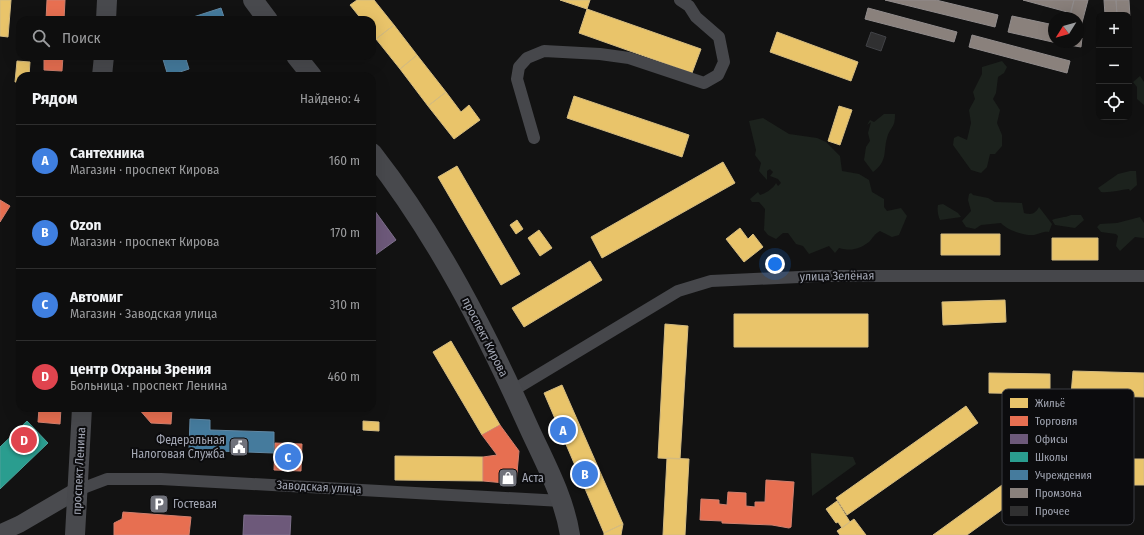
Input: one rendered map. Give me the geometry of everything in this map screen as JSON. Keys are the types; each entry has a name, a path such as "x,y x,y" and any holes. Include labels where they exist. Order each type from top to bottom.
{"main road":[{"path":"106,16 107,0"},
{"path":"253,0 265,16"},
{"path":"102,72 104,60"},
{"path":"299,60 309,72"},
{"name":"проспект Кирова","path":"376,158 393,180 472,308 562,501 570,535"},
{"name":"проспект Ленина","path":"76,535 82,412"},
{"path":"0,533 20,524 78,490"}],"street":[{"path":"534,138 517,79 519,67 527,58 544,51 600,54 629,58 704,82 718,75 724,62 719,37 696,17 689,6 680,0"},
{"name":"улица Зелёная","path":"512,391 672,294 689,286 711,281 821,276 1144,276"},
{"name":"Заводская улица","path":"78,490 107,479 161,479 562,501"}],"shaded area":[{"path":"1002,61 1007,67 1004,73 998,77 996,93 993,99 1000,110 997,123 1002,135 1002,146 995,154 990,154 987,167 981,173 971,170 953,145 954,138 958,136 967,140 971,123 969,110 975,99 973,92 982,74 982,67"},
{"path":"1140,76 1144,82 1144,105 1137,99 1137,87 1133,82"},
{"path":"884,114 895,114 894,125 888,134 883,160 878,168 873,172 864,160 866,147 870,141 868,133 871,122 867,125 870,120 874,122"},
{"path":"763,118 789,134 817,138 826,142 840,156 842,171 859,174 869,180 872,192 884,199 884,207 887,211 901,208 907,216 899,235 892,237 880,231 869,242 858,248 851,250 839,248 835,253 829,246 809,254 803,246 796,244 788,233 783,233 776,239 768,235 764,230 765,209 759,202 752,202 750,199 758,192 760,195 771,189 776,183 778,186 781,183 778,179 770,176 773,172 770,169 767,171 767,180 759,171 761,163 755,155 756,150 749,121"},
{"path":"1136,171 1137,185 1130,191 1129,189 1101,192 1098,188 1118,174"},
{"path":"971,193 973,195 988,198 995,202 1022,203 1024,213 1027,214 1033,213 1039,207 1052,224 1049,232 1025,235 1011,230 1001,223 981,225 975,229 966,227 962,221 971,211 968,200 969,194"},
{"path":"943,204 958,213 961,217 940,220 938,205"},
{"path":"1071,215 1081,215 1084,220 1075,228 1055,225 1052,220 1066,217"},
{"path":"1140,217 1144,223 1144,238 1135,237 1120,251 1116,246 1118,236 1116,234 1101,232 1097,227 1100,224 1117,223"},
{"path":"811,453 853,457 856,464 812,496"}],"building: Жильё":[{"path":"0,0 11,0 8,37 0,36"},
{"path":"357,0 374,0 394,25 376,39 376,16 359,16 350,5"},
{"path":"560,0 590,0 587,9"},
{"path":"587,9 701,49 692,73 579,33"},
{"path":"394,25 417,55 400,69 376,39"},
{"path":"777,32 858,62 851,81 770,52"},
{"path":"417,55 446,92 428,106 400,69"},
{"path":"17,61 30,62 29,72 16,72 15,82"},
{"path":"446,92 461,112 469,105 480,120 454,139 428,106"},
{"path":"574,96 689,135 682,157 567,118"},
{"path":"839,106 852,110 840,145 828,141"},
{"path":"723,162 735,183 602,258 591,237"},
{"path":"457,166 520,274 501,285 438,177"},
{"path":"517,220 523,229 516,234 510,225"},
{"path":"740,228 748,239 753,234 763,247 744,262 726,239"},
{"path":"539,230 552,248 540,256 528,238"},
{"path":"941,234 1000,234 1000,255 941,255"},
{"path":"1052,238 1098,238 1098,260 1052,260"},
{"path":"590,261 602,280 524,327 512,308"},
{"path":"1005,300 1006,322 943,325 942,302"},
{"path":"734,314 868,314 868,347 734,347"},
{"path":"665,324 688,326 680,459 658,458"},
{"path":"451,341 500,425 482,435 433,352"},
{"path":"1073,371 1144,373 1144,397 1134,397 1134,389 1072,389"},
{"path":"989,373 1050,374 1050,389 1002,389 1002,393 989,393"},
{"path":"562,385 623,524 604,533 544,393"},
{"path":"966,406 978,423 847,515 836,498"},
{"path":"363,421 379,422 379,431 363,430"},
{"path":"395,456 483,457 483,481 395,480"},
{"path":"667,458 689,459 685,535 663,535"},
{"path":"1134,459 1144,459 1144,485 1134,485"},
{"path":"1002,485 1002,510 967,535 933,535"},
{"path":"837,501 850,522 842,528 838,522 836,523 826,509"},
{"path":"854,519 866,535 840,535 837,531"},
{"path":"623,524 621,535 604,535 604,533"}],"building: Торговля":[{"path":"47,0 65,0 64,16 46,16"},
{"path":"44,60 63,60 62,71 44,70"},
{"path":"0,200 10,206 0,222"},
{"path":"39,412 61,412 60,424 38,422"},
{"path":"141,412 172,412 171,424 151,423"},
{"path":"500,425 519,451 516,484 483,481 483,457 497,455 482,435"},
{"path":"275,443 302,444 301,471 274,470"},
{"path":"766,480 794,482 791,527 722,523 722,521 700,520 701,499 719,500 719,504 727,505 728,492 746,493 746,506 755,507 755,502 765,502"},
{"path":"123,512 191,517 189,535 114,535 114,523 122,519"}],"building: Офисы":[{"path":"376,212 396,240 376,254"},
{"path":"244,515 291,516 290,535 243,535"}],"building: Школы":[{"path":"27,421 48,443 0,489 0,447"}],"building: Учреждения":[{"path":"221,8 224,16 196,16"},
{"path":"163,60 186,60 189,69 180,72 167,72"},
{"path":"190,419 210,420 210,430 274,432 274,453 189,450"}],"building: Промзона":[{"path":"885,0 936,0 998,15 995,27"},
{"path":"1023,0 1074,0 1071,12"},
{"path":"1074,0 1088,0 1084,15 1084,12 1071,12"},
{"path":"1104,0 1116,0 1117,12 1105,12"},
{"path":"1116,0 1129,0 1130,12 1117,12"},
{"path":"868,8 957,32 954,42 865,19"},
{"path":"1012,16 1048,24 1048,41 1008,32"},
{"path":"972,35 1070,61 1067,73 969,47"}],"building: Прочее":[{"path":"871,32 886,37 881,51 866,46"}],"place":[{"name":"Сантехника","path":"563,430"},
{"name":"центр Охраны Зрения","path":"24,440"},
{"name":"Федеральная Налоговая Служба","path":"239,447"},
{"name":"Автомиг","path":"288,457"},
{"name":"Ozon","path":"585,474"},
{"name":"Аста","path":"508,478"},
{"name":"Гостевая","path":"159,504"}]}
